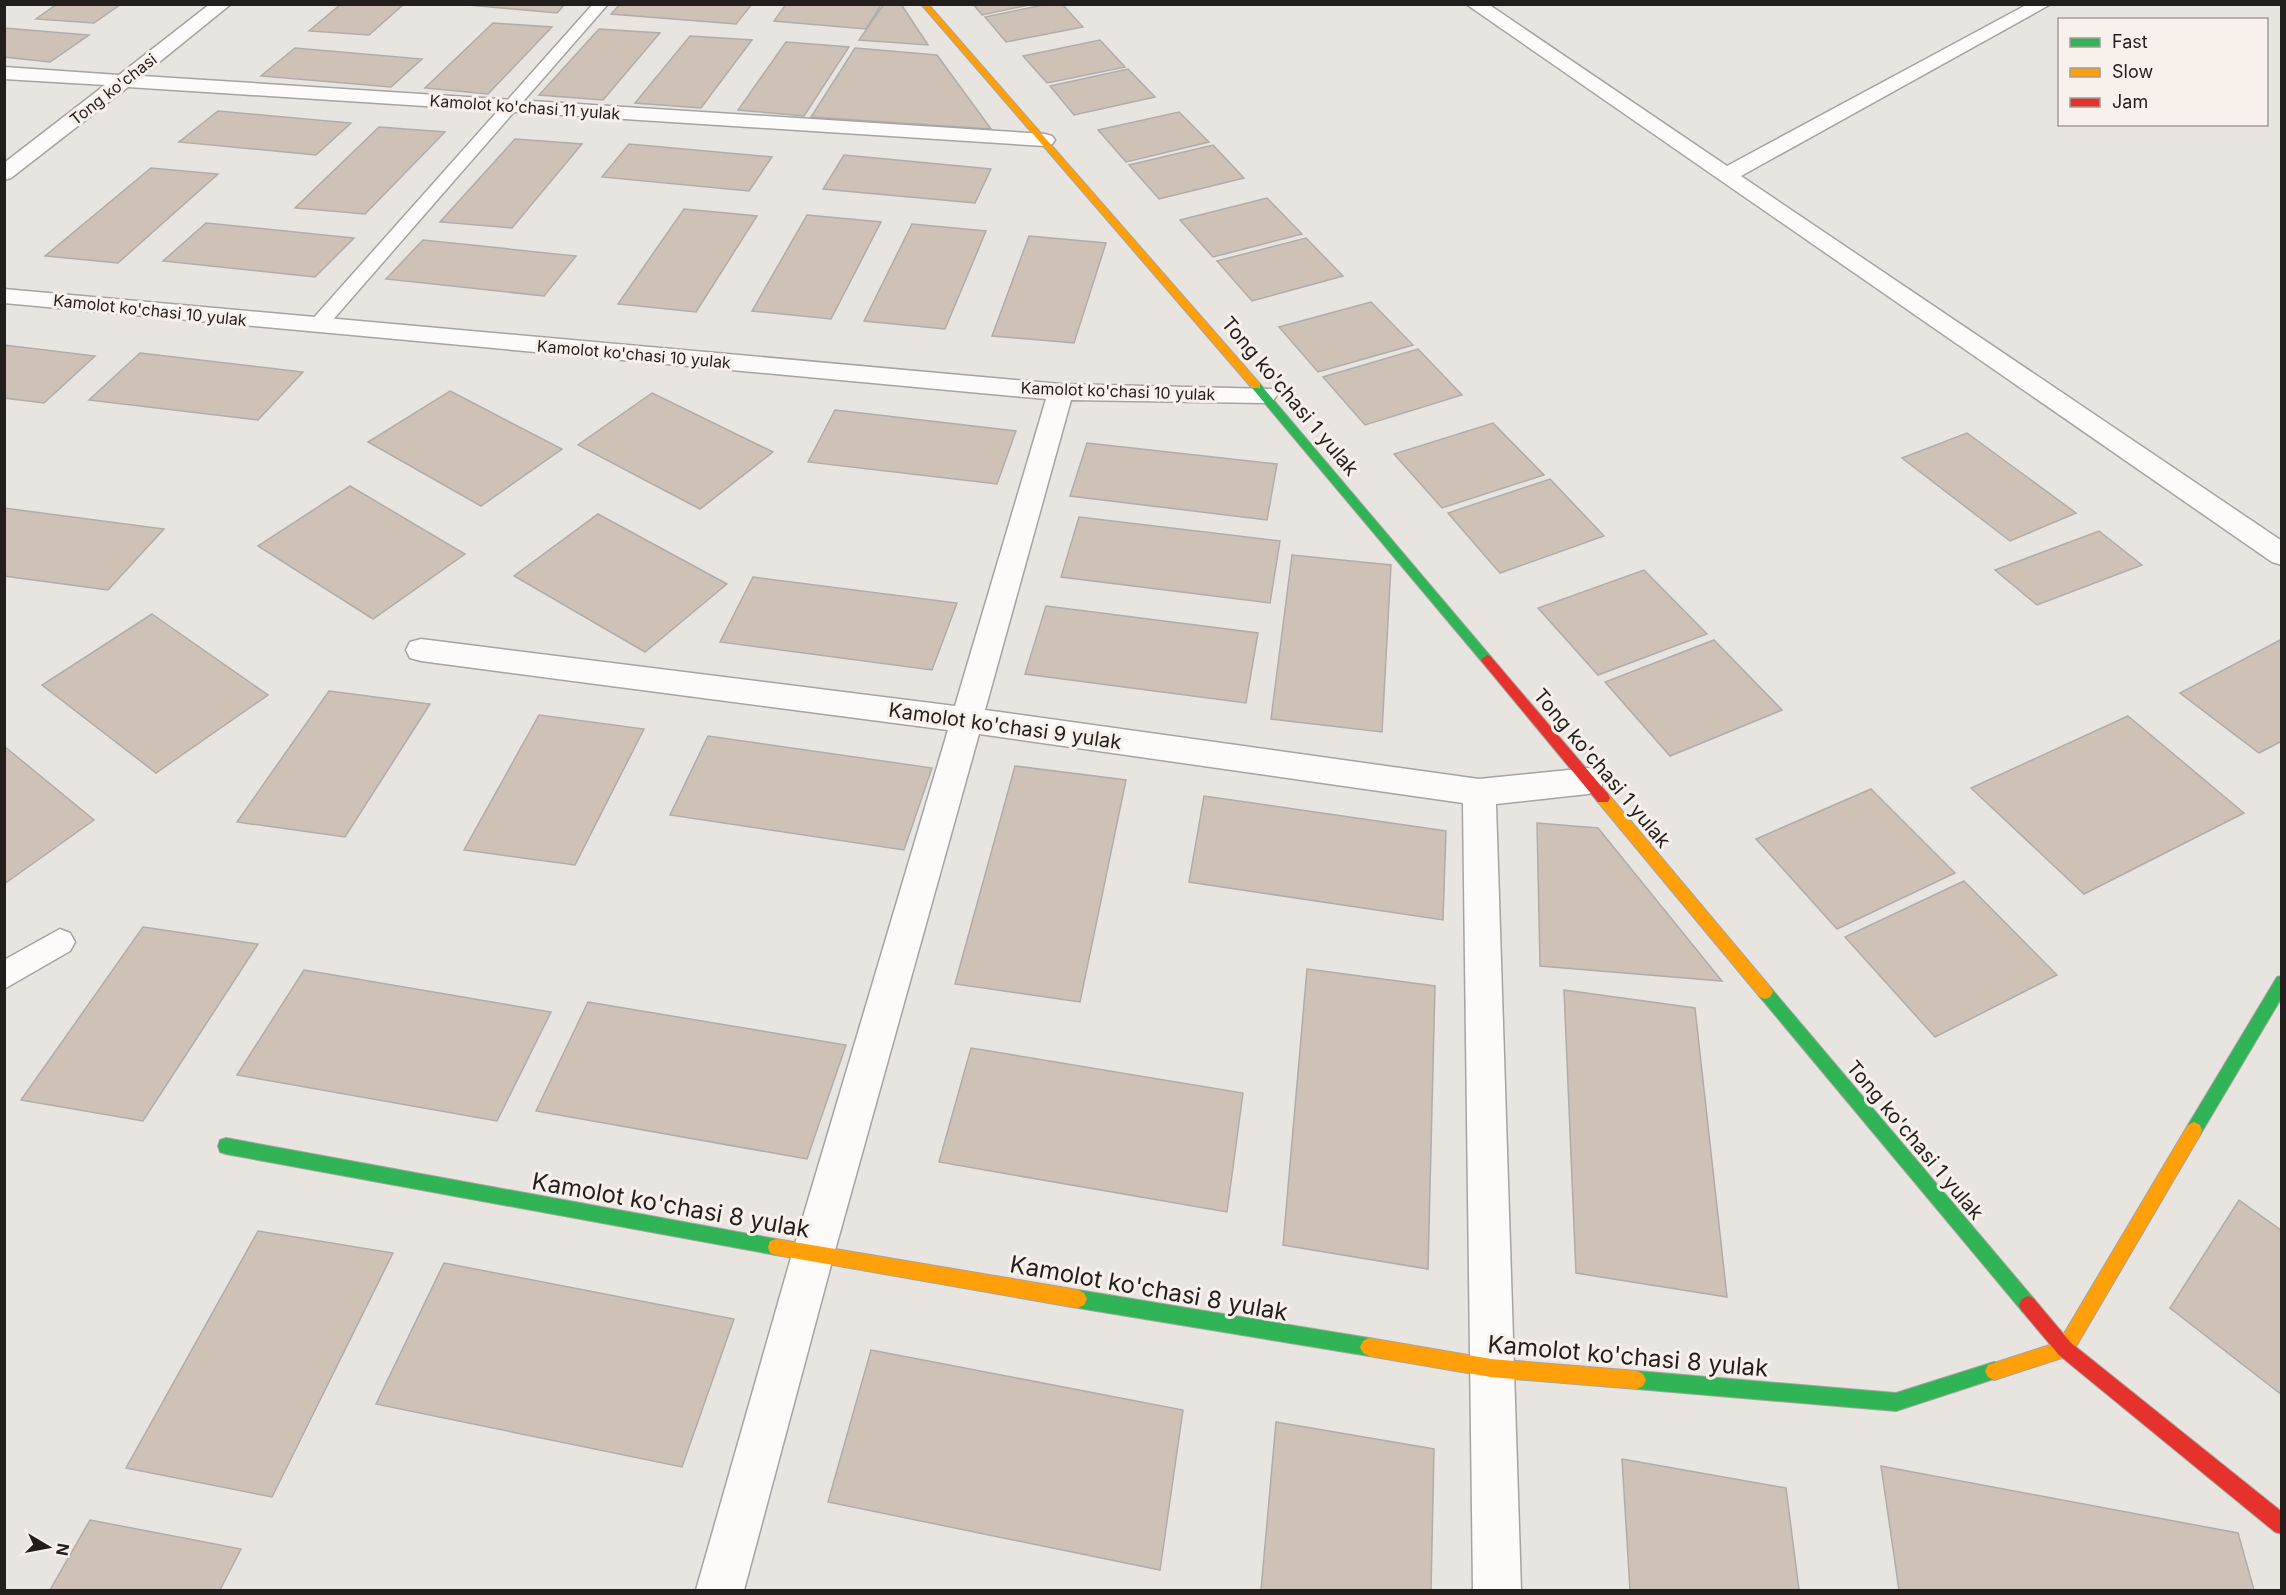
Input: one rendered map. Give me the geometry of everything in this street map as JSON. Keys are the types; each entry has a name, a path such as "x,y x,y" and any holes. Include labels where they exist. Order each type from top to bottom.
{"street":[{"name":"Tong ko'chasi","path":"4,174 222,4"},
{"name":"Tong ko'chasi 1 yulak","path":"924,4 1045,140 1264,395 2065,1349 2282,1525"},
{"path":"1475,4 2282,555"},
{"path":"1727,176 2042,4"},
{"name":"Kamolot ko'chasi 11 yulak","path":"4,73 1045,140"},
{"name":"Kamolot ko'chasi 10 yulak","path":"4,296 1061,392 1264,395"},
{"path":"720,1590 813,1254 1061,392"},
{"name":"Kamolot ko'chasi 9 yulak","path":"421,650 967,720 1479,792 1588,781"},
{"path":"1479,792 1497,1590"},
{"path":"2065,1349 2282,982"},
{"name":"Kamolot ko'chasi 8 yulak","path":"226,1146 813,1254 1491,1368 1896,1402 2065,1349"}],"lane":[{"path":"317,326 601,4"},
{"path":"4,976 60,942"}],"building":[{"path":"57,4 121,4 94,23 36,19"},
{"path":"341,4 404,4 369,35 309,31"},
{"path":"457,4 565,4 557,13"},
{"path":"620,4 752,4 736,24 611,14"},
{"path":"786,4 881,5 866,29 774,21"},
{"path":"884,4 901,4 928,45 859,40"},
{"path":"973,4 1033,4 982,15"},
{"path":"1048,4 1062,4 1083,27 1006,42 985,17"},
{"path":"493,23 552,27 488,94 425,88"},
{"path":"4,28 89,35 50,62 4,57"},
{"path":"599,29 660,33 603,100 539,95"},
{"path":"690,36 752,40 701,108 635,103"},
{"path":"1100,40 1125,67 1047,83 1023,56"},
{"path":"786,42 849,47 804,116 738,110"},
{"path":"295,48 422,59 391,87 261,76"},
{"path":"855,48 937,55 991,129 811,117"},
{"path":"1128,69 1155,97 1074,115 1050,86"},
{"path":"218,111 351,123 316,155 179,142"},
{"path":"1179,112 1209,142 1126,162 1098,130"},
{"path":"379,127 445,132 365,214 295,208"},
{"path":"515,139 582,144 512,228 440,222"},
{"path":"629,144 772,157 749,191 602,177"},
{"path":"1213,145 1244,178 1159,199 1129,165"},
{"path":"844,155 991,169 975,203 823,189"},
{"path":"151,168 218,174 118,263 45,256"},
{"path":"1267,198 1302,234 1213,257 1180,220"},
{"path":"684,209 757,216 696,312 618,304"},
{"path":"807,215 881,222 831,319 752,311"},
{"path":"206,223 354,238 315,277 163,261"},
{"path":"912,224 986,231 945,329 864,321"},
{"path":"1029,236 1106,243 1074,343 992,336"},
{"path":"1306,238 1343,276 1252,301 1217,261"},
{"path":"423,240 576,256 544,296 386,279"},
{"path":"1371,302 1413,345 1318,372 1279,327"},
{"path":"4,345 95,356 44,403 4,398"},
{"path":"1418,349 1462,395 1365,425 1323,377"},
{"path":"140,353 303,372 258,420 89,400"},
{"path":"450,391 562,449 481,506 368,442"},
{"path":"652,393 773,452 700,509 578,445"},
{"path":"835,410 1016,431 997,484 808,462"},
{"path":"1493,423 1544,475 1442,508 1394,454"},
{"path":"1967,433 2076,513 2010,541 1902,458"},
{"path":"1087,443 1277,464 1267,520 1070,496"},
{"path":"1550,479 1604,536 1500,573 1448,513"},
{"path":"350,486 465,554 373,619 258,546"},
{"path":"4,508 164,529 108,590 4,576"},
{"path":"598,514 727,584 645,652 514,576"},
{"path":"1079,517 1280,541 1270,603 1061,577"},
{"path":"2099,531 2142,565 2037,605 1995,570"},
{"path":"1292,555 1391,565 1382,732 1271,719"},
{"path":"1644,570 1707,634 1598,675 1538,608"},
{"path":"753,577 957,603 932,670 720,642"},
{"path":"1046,606 1258,633 1246,703 1025,674"},
{"path":"152,614 268,695 156,773 42,685"},
{"path":"2282,639 2282,741 2259,753 2180,693"},
{"path":"1714,640 1782,710 1670,756 1605,682"},
{"path":"329,691 430,704 345,837 237,822"},
{"path":"539,715 644,729 575,865 464,850"},
{"path":"2128,716 2244,813 2084,894 1971,788"},
{"path":"708,736 932,768 904,850 670,815"},
{"path":"4,746 94,820 4,884"},
{"path":"1015,766 1126,780 1080,1002 955,984"},
{"path":"1871,789 1955,873 1837,929 1756,839"},
{"path":"1204,796 1446,831 1443,920 1189,882"},
{"path":"1537,823 1598,828 1722,981 1540,966"},
{"path":"1964,881 2057,975 1935,1037 1845,937"},
{"path":"143,927 258,944 143,1121 21,1100"},
{"path":"1307,969 1435,986 1428,1269 1283,1245"},
{"path":"304,970 551,1012 497,1121 237,1075"},
{"path":"1564,990 1695,1008 1727,1297 1576,1273"},
{"path":"588,1002 846,1045 807,1159 536,1111"},
{"path":"971,1048 1243,1093 1227,1212 939,1162"},
{"path":"2239,1200 2282,1231 2282,1395 2170,1308"},
{"path":"258,1231 393,1253 272,1497 126,1468"},
{"path":"444,1263 734,1319 682,1467 376,1404"},
{"path":"871,1350 1183,1410 1160,1570 828,1502"},
{"path":"1276,1422 1434,1449 1431,1590 1261,1590"},
{"path":"1622,1459 1786,1488 1799,1590 1630,1590"},
{"path":"1881,1466 2238,1533 2254,1590 1899,1590"},
{"path":"90,1520 241,1549 220,1590 50,1590"}],"traffic: fast":[{"path":"1256,386 1487,660"},
{"path":"2194,1130 2282,982"},
{"path":"1765,992 2028,1305"},
{"path":"226,1146 776,1247"},
{"path":"1078,1299 1369,1347"},
{"path":"1637,1380 1896,1402 1994,1371"}],"traffic: slow":[{"path":"924,4 1256,386"},
{"path":"1603,798 1765,992"},
{"path":"1994,1371 2065,1349 2194,1130"},
{"path":"776,1247 1078,1299"},
{"path":"1369,1347 1491,1368 1637,1380"}],"traffic: jam":[{"path":"1487,660 1603,798"},
{"path":"2028,1305 2065,1349 2282,1525"}]}
